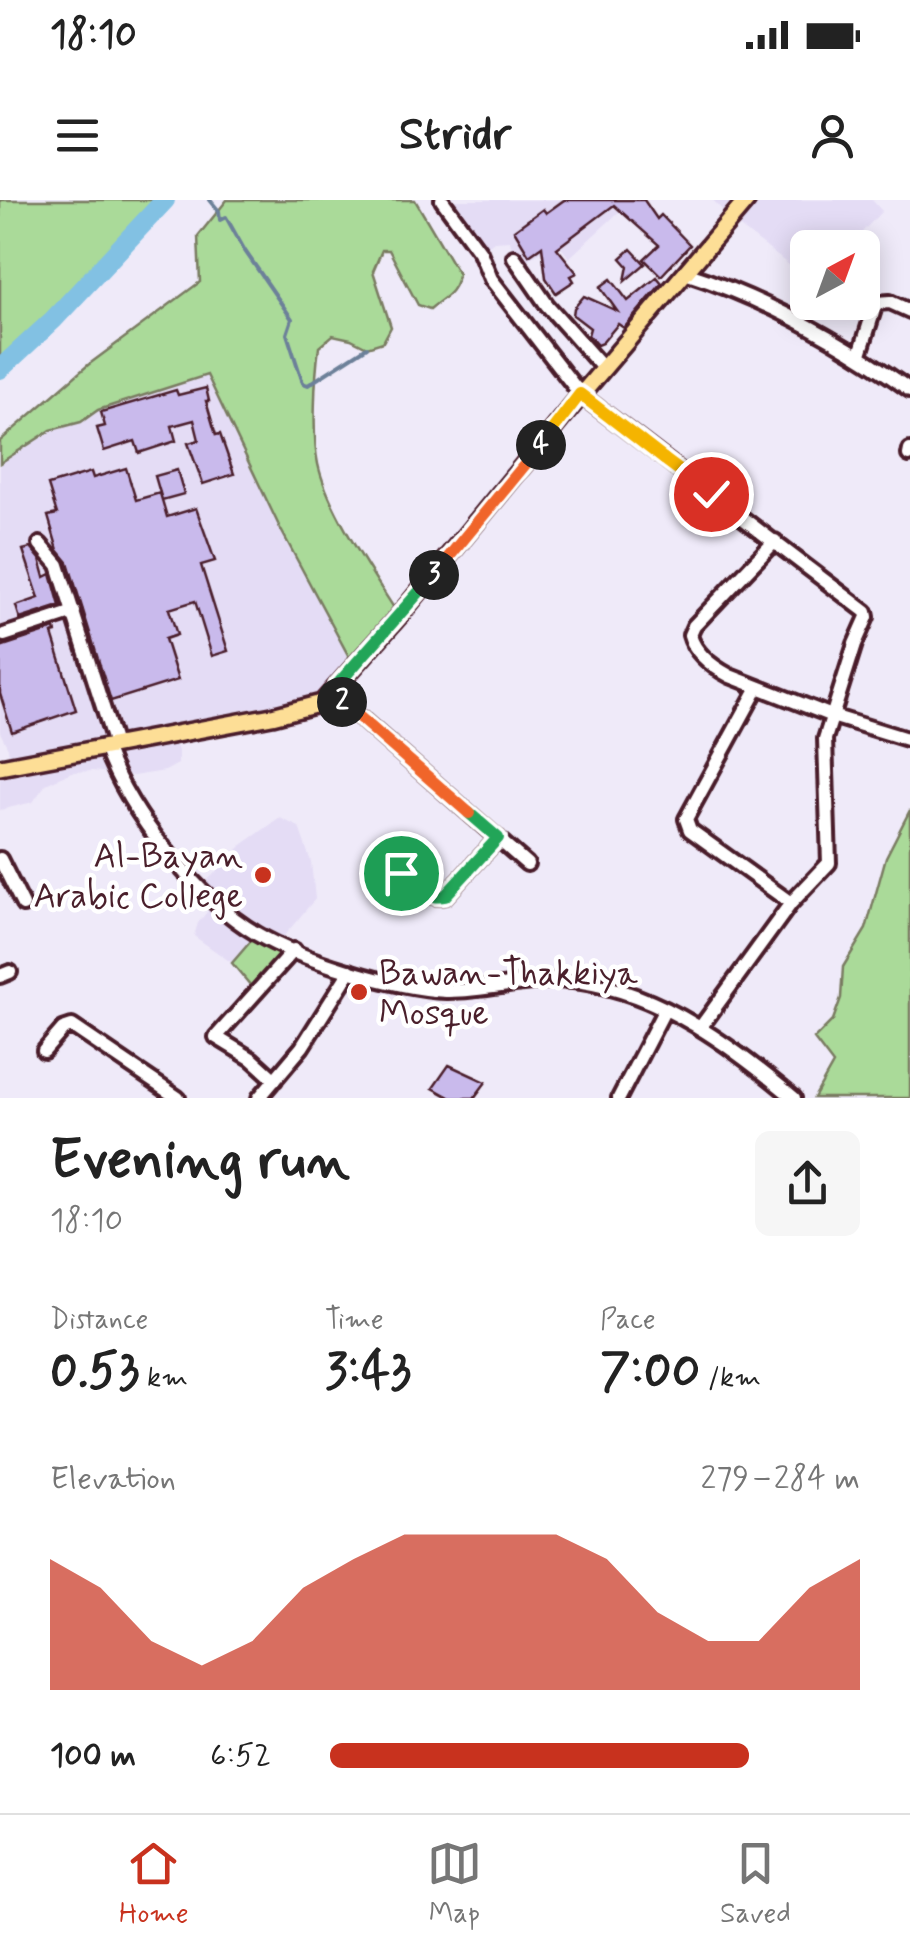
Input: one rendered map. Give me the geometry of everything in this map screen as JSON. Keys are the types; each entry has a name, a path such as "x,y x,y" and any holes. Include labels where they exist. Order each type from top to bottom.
{"main road":[{"path":"0,768 272,716 322,702 508,487 580,394 747,200"}],"street":[{"path":"442,200 480,252 490,278 580,394 866,612 825,739 830,863 792,903 700,1028"},
{"path":"514,256 548,305 603,368"},
{"path":"685,273 726,286 860,354 910,390"},
{"path":"860,354 876,303 890,302 910,311"},
{"path":"775,542 694,626 690,635 692,645 714,668 832,716 910,740"},
{"path":"40,544 58,565 74,612 116,776 168,852 234,917 258,934 350,971 446,990 548,981 583,982 647,1000 700,1028 794,1098"},
{"path":"4,635 74,612"},
{"path":"758,687 686,818 690,830 792,903"},
{"path":"332,694 527,864"},
{"path":"401,873 424,893 445,896 498,838"},
{"path":"0,858 23,905"},
{"path":"275,1080 252,1059 216,1038 294,950"},
{"path":"259,1098 302,1047 350,971"},
{"path":"619,1098 665,1009"},
{"path":"44,1051 64,1029 72,1026 178,1098"}],"shaded area":[{"path":"442,200 632,200 569,258 561,247 550,245 521,264 514,257 510,240 494,241 480,252"},
{"path":"713,200 872,200 882,211 864,230 790,230 790,266 731,220"},
{"path":"207,375 280,528 354,666 332,693 171,734 178,764 165,771 133,776 72,772 46,784 33,802 0,810 0,767 10,765 8,748 0,732 0,463 51,430 81,422 98,410"},
{"name":"Al-Bayan Arabic College","path":"280,818 299,827 311,862 315,899 278,943 257,934 232,963 194,936 198,923 216,901 201,887 243,844"}],"green space":[{"path":"0,200 165,200 53,320 0,369"},
{"path":"227,200 415,200 458,273 452,290 430,309 418,305 389,250 382,250 373,271 391,327 383,342 367,347 333,335 319,347 315,438 323,482 353,542 399,616 354,666 280,528 207,375 98,410 81,422 51,430 0,463 0,441 88,365 200,282 198,236"},
{"path":"910,810 910,1098 814,1098 833,1064 814,1039 833,1020 841,998 843,967 866,929 886,857"},
{"path":"257,934 294,950 260,991 232,963"}],"building":[{"path":"564,200 644,200 657,219 661,215 690,245 661,276 644,259 659,245 614,205 557,248 577,273 571,276 574,281 556,293 546,278 542,246 529,255 514,230 543,209 546,213"},
{"path":"631,249 645,264 625,281 628,266 621,258"},
{"path":"657,277 662,283 624,328 618,324 602,343 597,345 588,335 590,328 573,315 584,296 617,311 600,287 611,279 628,301"},
{"path":"206,388 216,435 220,434 234,474 203,484 188,443 199,440 194,420 172,426 176,441 139,453 135,441 104,451 97,428 105,426 101,412 176,390 178,395"},
{"path":"126,468 136,500 160,493 167,517 196,508 215,561 201,565 228,651 212,656 195,601 169,609 177,635 165,639 178,680 111,701 68,562 58,550 48,516 57,514 48,485 91,472 93,478"},
{"path":"177,470 184,494 162,500 155,476"},
{"path":"31,548 40,559 45,577 51,574 60,606 20,619 16,606 39,598 23,550"},
{"path":"55,629 52,634 76,710 12,732 0,694 0,647"},
{"path":"449,1065 486,1082 474,1098 451,1098 433,1088"}],"waterway":[{"path":"0,369 53,320 165,200"},
{"path":"210,200 219,211 220,220 226,217 292,319 287,334 303,383 308,385 367,347"}],"place":[{"name":"Al-Bayan Arabic College","path":"263,875"},
{"name":"Bawan-Thakkiya Mosque","path":"359,992"}],"route":[{"path":"401,873 424,893 445,896 498,838 332,694 338,684 520,473 580,394 711,494"}]}
